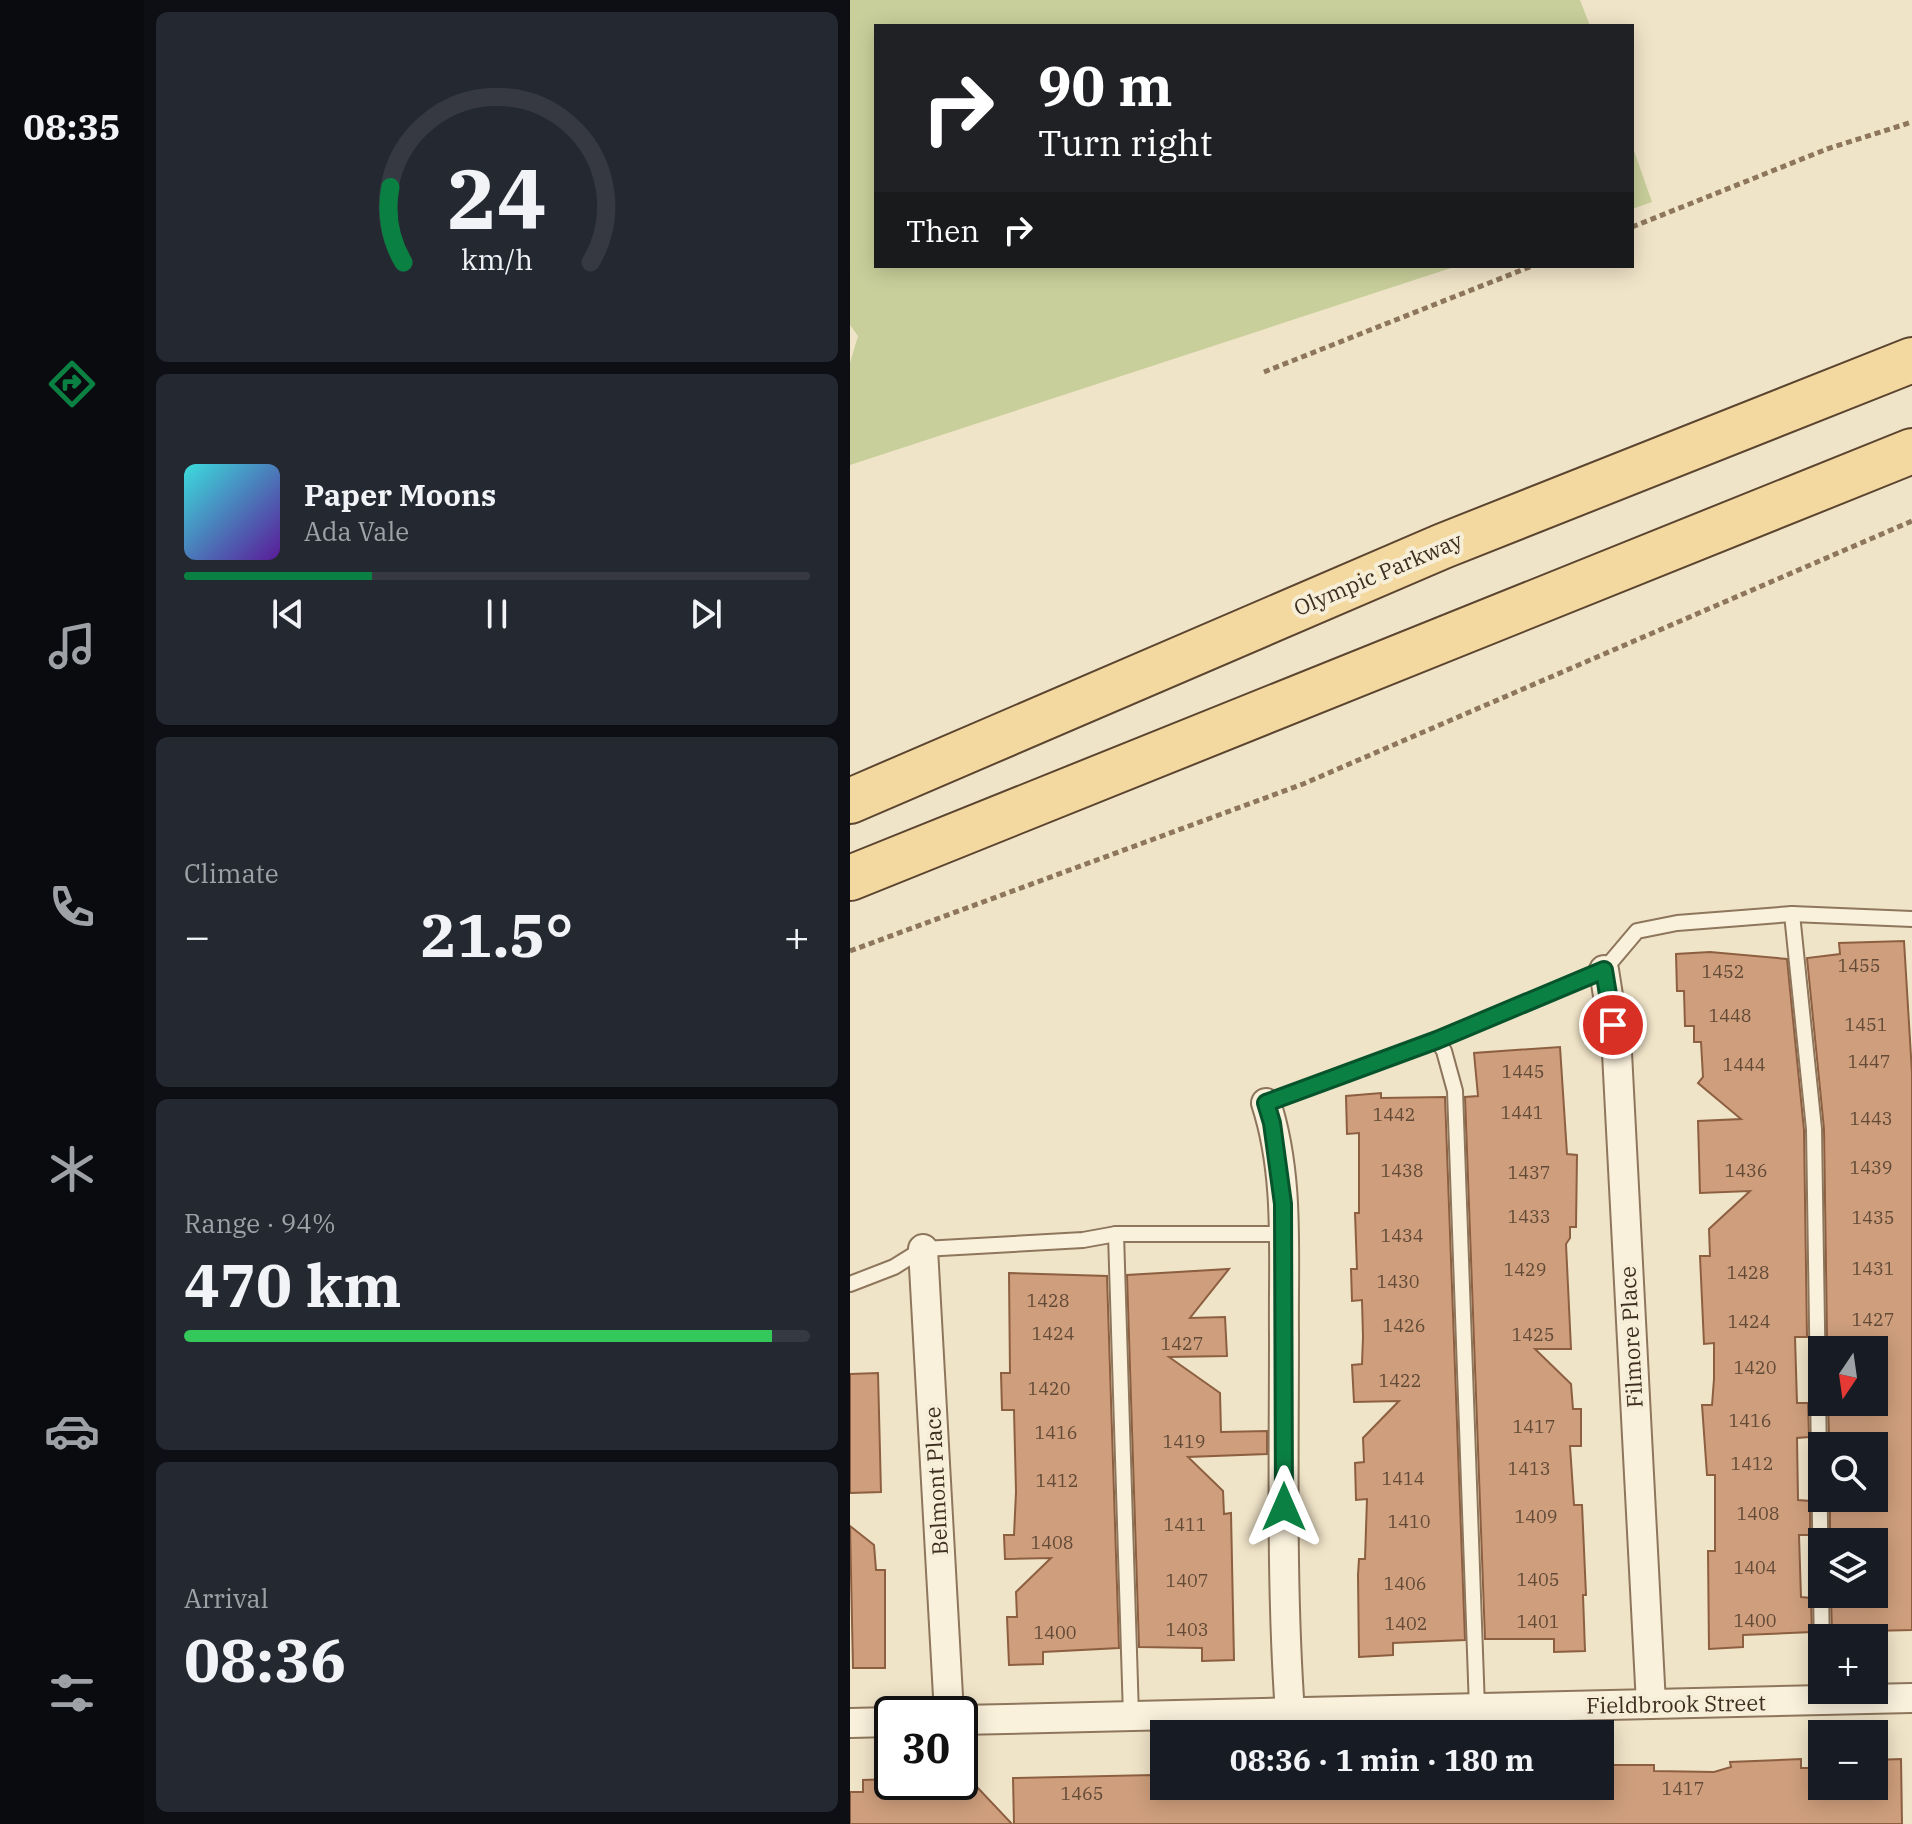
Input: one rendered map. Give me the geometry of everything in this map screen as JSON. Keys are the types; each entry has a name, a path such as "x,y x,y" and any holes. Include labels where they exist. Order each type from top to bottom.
{"main road":[{"name":"Olympic Parkway","path":"850,801 1443,546 1912,360"},
{"path":"850,878 1912,451"}],"street":[{"name":"Filmore Place","path":"1604,970 1617,1053 1651,1704"},
{"path":"1266,1103 1276,1150 1283,1234 1284,1598 1290,1713"},
{"name":"Belmont Place","path":"923,1249 948,1696"},
{"name":"Fieldbrook Street","path":"978,1720 1651,1704 1808,1696"},
{"name":"Fieldbrook Street","path":"1888,1697 1912,1698"},
{"path":"850,1723 874,1722"}],"lane":[{"path":"1792,914 1814,1129 1822,1624"},
{"path":"1266,1103 1437,1040 1604,970 1637,931 1677,923 1792,914 1912,919"},
{"path":"1437,1040 1444,1051 1455,1091 1477,1708"},
{"path":"1116,1234 1131,1716"},
{"path":"850,1284 894,1267 923,1249 1083,1240 1116,1234 1283,1234"}],"path":[{"path":"1634,226 1827,149 1912,122"},
{"path":"1264,372 1527,268"},
{"path":"850,951 1303,784 1912,521"}],"green space":[{"path":"850,0 1580,0 1589,24 874,24 874,268 1451,268 850,465 850,363 858,336 850,325"},
{"path":"1634,151 1652,202 1634,208"}],"building":[{"path":"1904,941 1912,1073 1912,1630 1888,1631 1888,1624 1832,1624 1831,1608 1888,1608 1888,1528 1830,1528 1830,1512 1888,1512 1888,1432 1829,1432 1828,1416 1888,1416 1888,1336 1827,1336 1824,1129 1807,958 1840,954 1839,943"},
{"path":"1710,952 1787,959 1804,1130 1807,1337 1795,1337 1797,1403 1808,1403 1809,1432 1808,1437 1797,1438 1798,1500 1808,1501 1810,1512 1808,1535 1799,1535 1801,1597 1808,1598 1812,1624 1808,1624 1808,1632 1743,1635 1743,1647 1709,1649 1708,1551 1715,1551 1715,1475 1707,1475 1702,1405 1712,1405 1714,1343 1704,1344 1700,1256 1710,1256 1709,1229 1750,1191 1700,1193 1698,1121 1741,1119 1698,1083 1703,1077 1701,1042 1694,1042 1694,1026 1685,1026 1684,991 1677,991 1676,954"},
{"path":"1560,1047 1567,1154 1577,1155 1576,1227 1570,1227 1570,1238 1566,1244 1571,1349 1535,1349 1571,1384 1573,1409 1581,1409 1581,1446 1570,1446 1574,1505 1582,1505 1586,1595 1583,1595 1585,1651 1554,1652 1554,1639 1485,1639 1465,1097 1478,1096 1474,1053"},
{"path":"1381,1093 1381,1098 1445,1097 1465,1640 1393,1643 1393,1655 1359,1657 1358,1575 1359,1559 1365,1559 1367,1499 1356,1500 1355,1463 1364,1462 1363,1438 1399,1401 1354,1402 1352,1365 1362,1364 1363,1337 1362,1300 1352,1301 1351,1269 1357,1269 1355,1213 1359,1213 1359,1133 1347,1134 1346,1096"},
{"path":"1229,1269 1190,1318 1225,1317 1227,1356 1169,1357 1220,1393 1221,1432 1267,1431 1267,1454 1188,1457 1223,1491 1224,1514 1231,1513 1234,1660 1202,1661 1202,1648 1139,1647 1127,1275"},
{"path":"1009,1273 1107,1276 1119,1648 1043,1652 1043,1664 1009,1665 1007,1617 1017,1617 1016,1592 1051,1558 1005,1559 1004,1535 1014,1535 1016,1492 1014,1410 1002,1410 1001,1373 1010,1373"},
{"path":"878,1373 881,1492 850,1493 850,1374"},
{"path":"850,1526 874,1545 876,1570 885,1570 885,1668 853,1668"},
{"path":"1801,1759 1801,1768 1808,1768 1808,1800 1888,1800 1888,1759 1901,1759 1902,1824 1014,1824 1013,1778 1150,1775 1150,1800 1614,1800 1614,1765 1654,1765 1654,1771 1714,1772 1731,1767 1730,1762"},
{"path":"863,1780 874,1780 874,1800 978,1800 978,1788 1012,1824 850,1824 850,1792 863,1792"}],"route":[{"path":"1284,1507 1283,1204 1272,1123 1266,1103 1437,1040 1604,970 1613,1025"}]}
